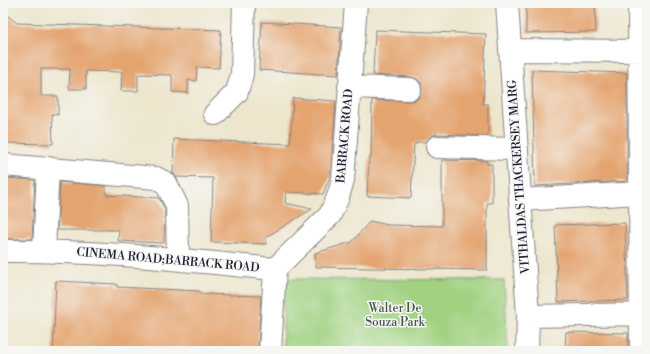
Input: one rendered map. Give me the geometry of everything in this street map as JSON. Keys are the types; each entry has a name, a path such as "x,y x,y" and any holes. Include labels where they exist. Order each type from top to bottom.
{"street":[{"path":"215,114 237,92 242,74 244,3"},
{"name":"BARRACK ROAD","path":"275,270 330,215 338,197 342,180 356,3"},
{"name":"VITHALDAS THACKERSEY MARG","path":"507,3 528,316 527,351"},
{"path":"639,3 643,51 643,132 640,193 644,221 644,314 641,351"},
{"path":"510,50 643,51"},
{"path":"349,87 410,89"},
{"path":"437,147 517,149"},
{"path":"3,165 156,178 166,183 176,206 178,259"},
{"path":"44,250 48,168"},
{"path":"520,200 640,193"},
{"name":"CINEMA ROAD;BARRACK ROAD","path":"3,251 44,250 178,259 275,270 270,351"},
{"path":"528,316 644,314"}],"green space":[{"name":"Walter De Souza Park","path":"283,279 504,280 508,351 283,351"}],"building":[{"path":"526,3 595,3 596,32 526,33"},
{"path":"3,12 17,23 221,30 219,68 197,67 196,81 188,80 188,93 172,92 172,75 138,74 138,91 121,91 122,72 86,71 86,89 69,89 70,69 41,69 41,96 58,96 58,115 52,114 53,144 3,143"},
{"path":"262,22 341,27 338,75 259,70"},
{"path":"375,30 486,34 483,104 488,104 488,136 437,134 431,136 426,142 416,142 416,144 414,144 411,198 367,196 369,158 371,158 372,100 416,100 420,96 422,90 421,83 417,79 411,77 373,75"},
{"path":"532,70 627,73 627,181 535,186"},
{"path":"293,98 336,101 330,177 323,194 286,192 285,203 312,209 266,237 266,244 211,242 213,178 176,177 173,173 174,139 290,144"},
{"path":"442,160 487,161 487,164 492,164 492,203 487,203 487,270 316,267 315,253 352,242 370,221 388,225 442,226"},
{"path":"3,178 35,180 32,239 3,239"},
{"path":"60,182 106,186 106,195 159,198 165,209 164,243 118,241 119,230 57,230"},
{"path":"625,223 628,300 558,302 555,225"},
{"path":"56,281 117,284 117,287 200,291 200,294 261,296 258,351 53,351"},
{"path":"566,332 628,333 628,351 565,351"}]}
